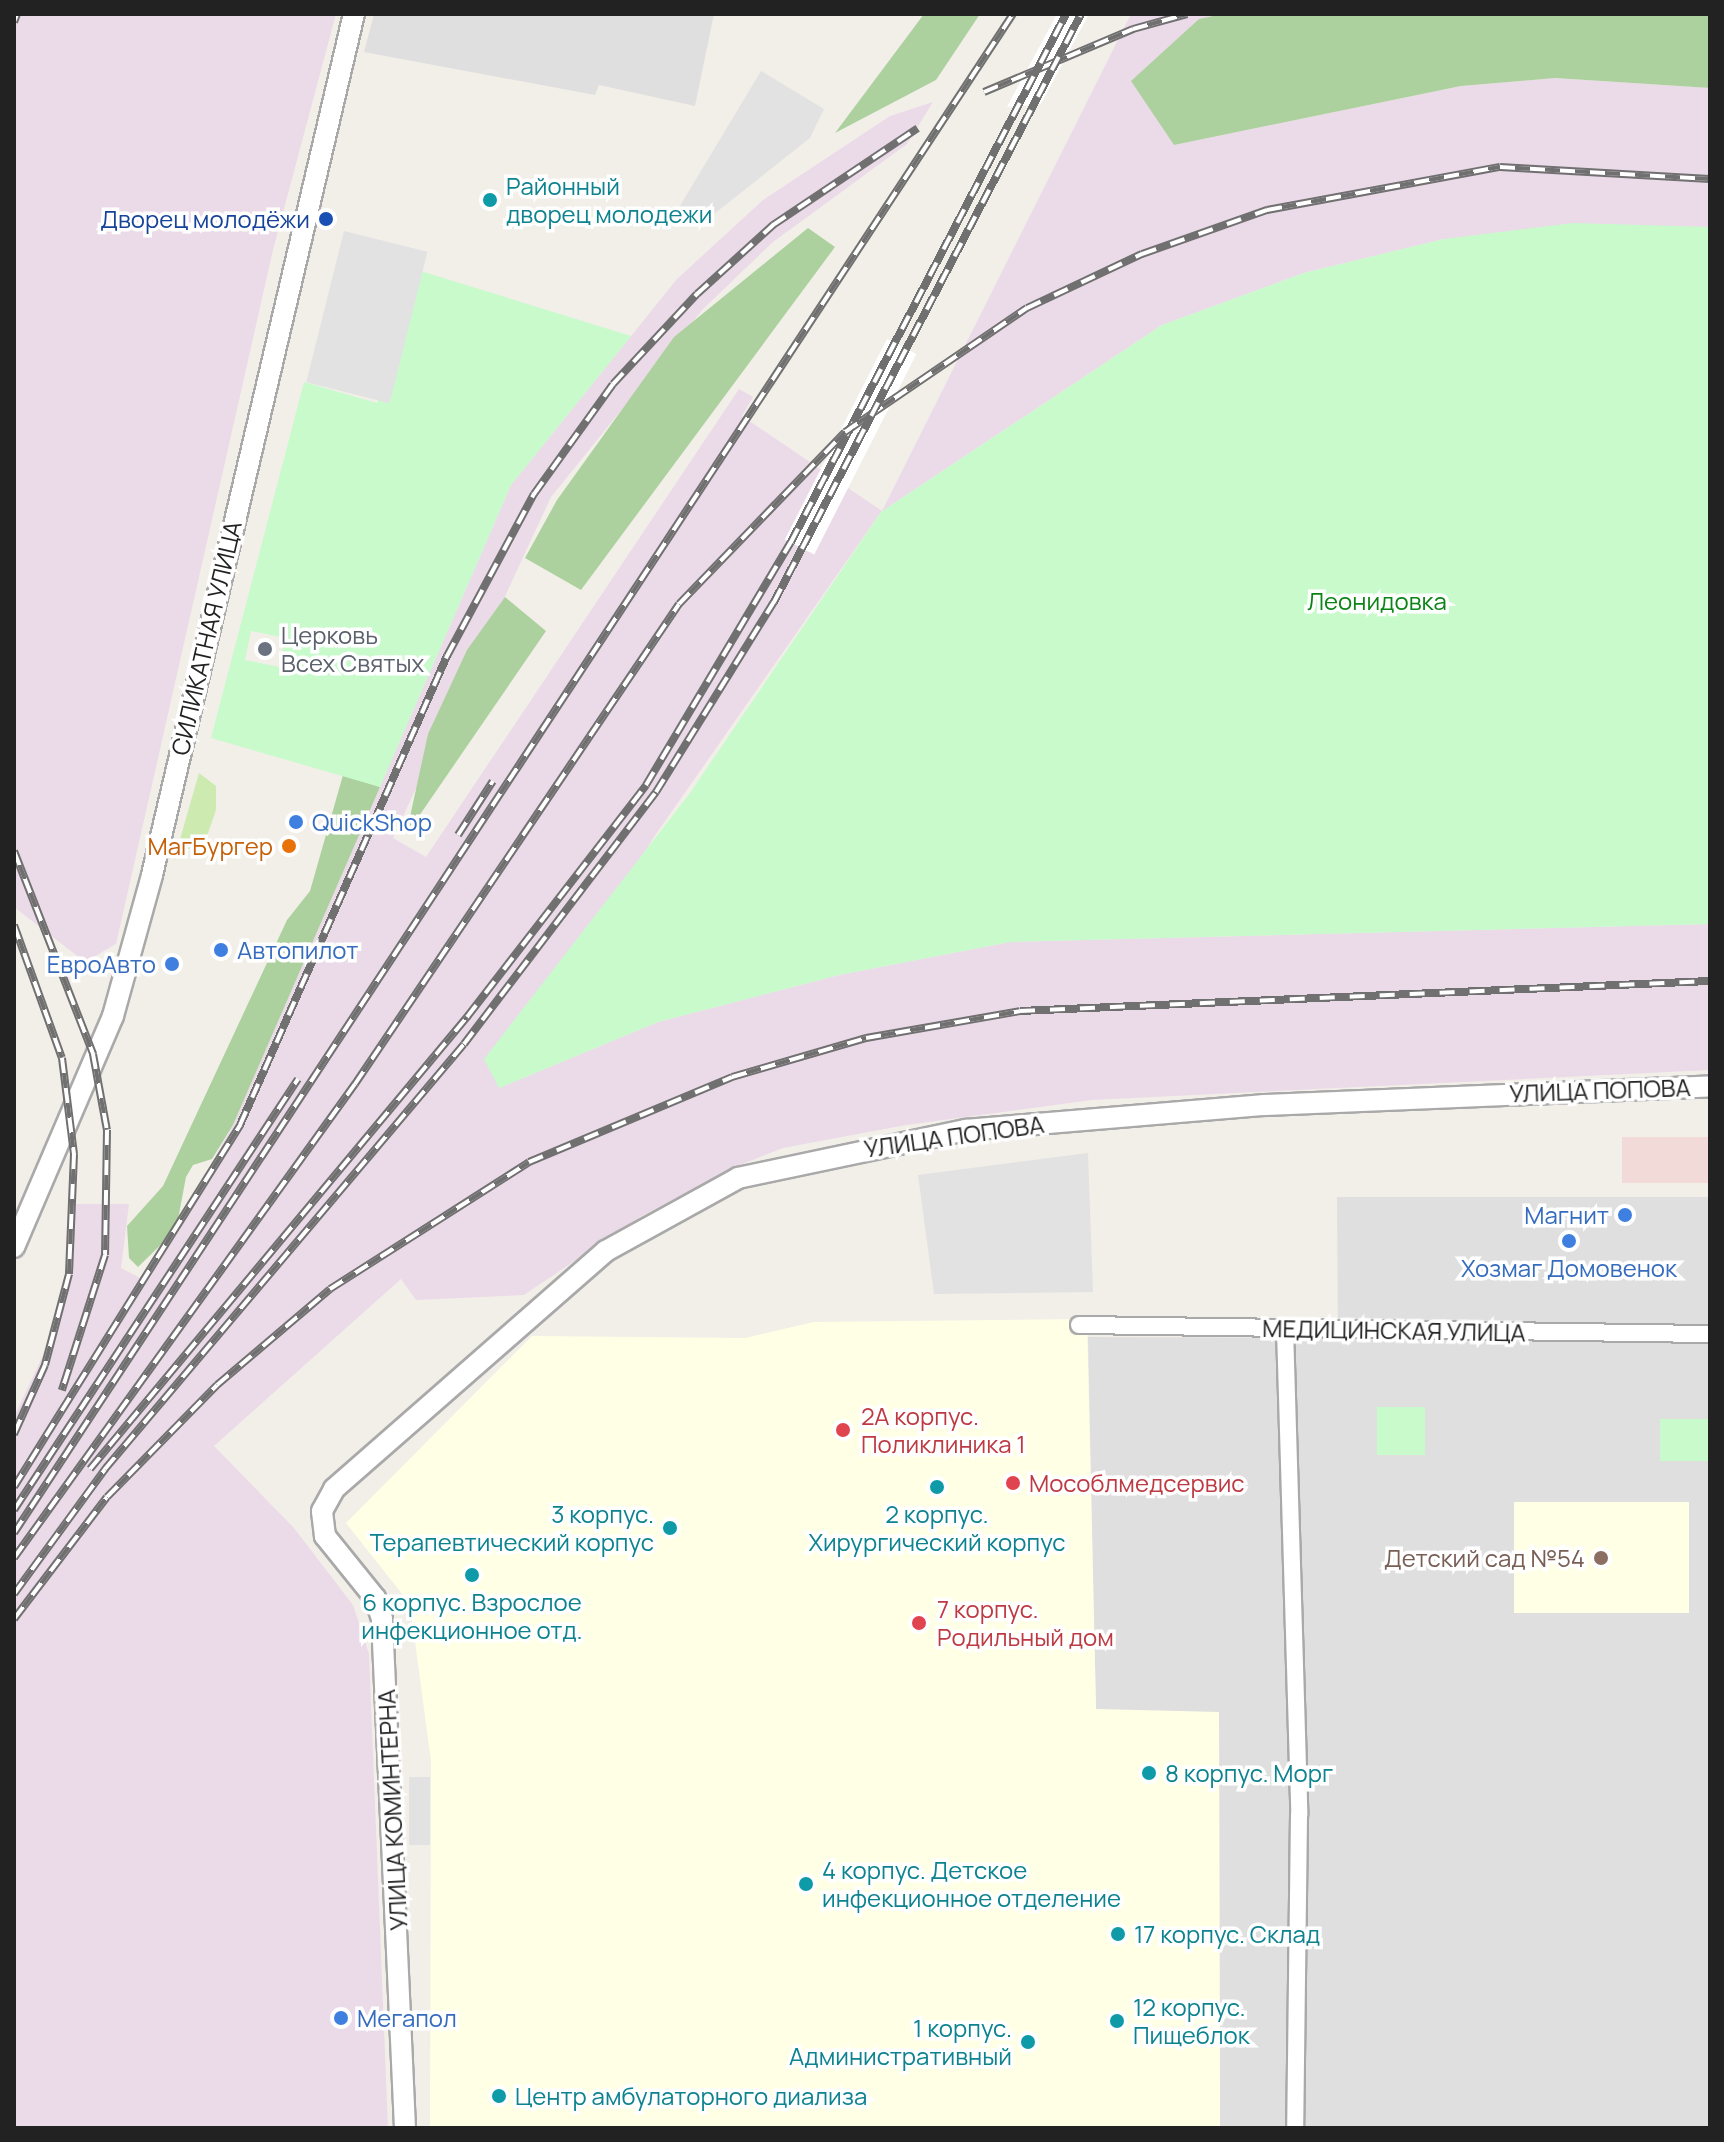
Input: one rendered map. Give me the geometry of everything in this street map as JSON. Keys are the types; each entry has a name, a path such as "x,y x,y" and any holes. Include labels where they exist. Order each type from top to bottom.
{"street":[{"name":"СИЛИКАТНАЯ УЛИЦА","path":"14,1247 38,1204 113,1016 152,875 354,14"},
{"name":"УЛИЦА ПОПОВА","path":"322,1511 334,1489 606,1251 738,1178 966,1130 1264,1105 1710,1086"},
{"path":"14,1221 38,1204"},
{"name":"МЕДИЦИНСКАЯ УЛИЦА","path":"1079,1325 1710,1334"},
{"path":"1285,1329 1299,1815 1295,2128"},
{"name":"УЛИЦА КОМИНТЕРНА","path":"322,1511 325,1536 375,1598 382,1619 405,2128"}],"shaded area":[{"path":"14,14 336,14 273,250 116,944 85,962 14,907"},
{"path":"374,14 714,14 695,106 599,85 595,95 364,52"},
{"path":"1131,14 1222,14 1199,20 1174,145 1461,86 1555,78 1710,88 1710,227 1444,239 1304,273 1162,325 881,512 654,837 499,1088 658,1022 839,975 1010,942 1710,924 1710,1070 1092,1100 906,1125 783,1148 732,1168 640,1217 524,1295 416,1300 401,1279 214,1446 294,1528 353,1605 369,1654 388,2128 14,2128 14,1417 45,1351 66,1276 74,1204 129,1204 121,1268 146,1281 233,1125 511,485 677,279 763,200 890,116 933,102 907,144 773,242 703,309 551,497 393,838 426,857 739,389 753,397 742,416 882,511"},
{"path":"761,71 824,109 810,138 700,225 678,209"},
{"path":"344,231 427,252 390,403 306,382"},
{"path":"1622,1137 1710,1137 1710,1183 1622,1183"},
{"path":"1088,1153 1093,1292 934,1294 918,1175"},
{"path":"1337,1197 1710,1197 1710,2128 1220,2128 1219,1713 1096,1710 1088,1337 1338,1338"},
{"path":"1087,1319 1096,1709 1219,1712 1220,2128 430,2128 431,1761 410,1604 346,1523 532,1336 745,1338 814,1322"},
{"name":"Детский сад №54","path":"1514,1502 1689,1502 1689,1613 1514,1613"},
{"path":"409,1777 430,1777 430,1845 409,1845"}],"green space":[{"path":"924,14 980,14 936,80 835,133"},
{"path":"1222,14 1710,14 1710,88 1555,78 1461,86 1174,145 1131,81 1199,19"},
{"name":"Леонидовка","path":"1573,223 1710,227 1710,924 1010,942 839,975 658,1022 499,1088 484,1059 690,793 881,512 1162,325 1304,273 1444,239"},
{"path":"808,228 835,247 581,590 525,558 557,500 674,337"},
{"path":"421,271 631,336 511,485 380,787 211,738 304,382 377,403","holes":["251,631 285,638 279,667 245,660"]},
{"path":"505,597 546,631 406,835 428,734 467,650"},
{"path":"199,773 216,786 216,810 207,836 174,860"},
{"path":"343,775 380,787 233,1125 212,1159 193,1165 186,1177 176,1230 138,1267 129,1258 127,1226 163,1186 287,920 310,891"},
{"path":"1377,1407 1425,1407 1425,1455 1377,1455"},
{"path":"1660,1419 1710,1419 1710,1461 1660,1461"}],"pier":[{"path":"1057,14 1089,14 1041,104 1007,107"},
{"path":"887,339 916,354 814,554 785,539"}],"railway":[{"path":"14,22 17,14"},
{"path":"14,1533 1013,14"},
{"path":"90,1469 467,1017 646,785 791,542 1066,14"},
{"path":"14,1594 105,1469 464,1044 656,792 774,602 1081,14"},
{"path":"984,92 1133,29 1187,14"},
{"path":"14,1487 240,1125 447,656 534,494 613,384 697,294 773,225 918,128"},
{"path":"14,1558 355,1084 679,604 845,432 1027,308 1142,254 1267,210 1500,167 1710,179"},
{"path":"458,835 493,781"},
{"path":"14,851 93,1054 107,1130 105,1255 62,1390"},
{"path":"14,925 62,1058 74,1154 69,1274 45,1365 14,1434"},
{"path":"14,1619 107,1497 217,1385 330,1289 529,1162 732,1077 866,1038 1020,1011 1710,981"},
{"path":"14,1510 298,1079"}],"place":[{"name":"Районный дворец молодежи","path":"490,200"},
{"name":"Дворец молодёжи","path":"326,219"},
{"name":"Церковь Всех Святых","path":"265,649"},
{"name":"QuickShop","path":"296,822"},
{"name":"МагБургер","path":"289,846"},
{"name":"Автопилот","path":"221,950"},
{"name":"ЕвроАвто","path":"172,964"},
{"name":"Магнит","path":"1625,1215"},
{"name":"Хозмаг Домовенок","path":"1569,1241"},
{"name":"2А корпус. Поликлиника 1","path":"843,1430"},
{"name":"Мособлмедсервис","path":"1013,1483"},
{"name":"2 корпус. Хирургический корпус","path":"937,1487"},
{"name":"3 корпус. Терапевтический корпус","path":"670,1528"},
{"name":"Детский сад №54","path":"1601,1558"},
{"name":"6 корпус. Взрослое инфекционное отд.","path":"472,1575"},
{"name":"7 корпус. Родильный дом","path":"919,1623"},
{"name":"8 корпус. Морг","path":"1149,1773"},
{"name":"4 корпус. Детское инфекционное отделение","path":"806,1884"},
{"name":"17 корпус. Склад","path":"1118,1934"},
{"name":"Мегапол","path":"341,2018"},
{"name":"12 корпус. Пищеблок","path":"1117,2021"},
{"name":"1 корпус. Административный","path":"1028,2042"},
{"name":"Центр амбулаторного диализа","path":"499,2096"}]}
